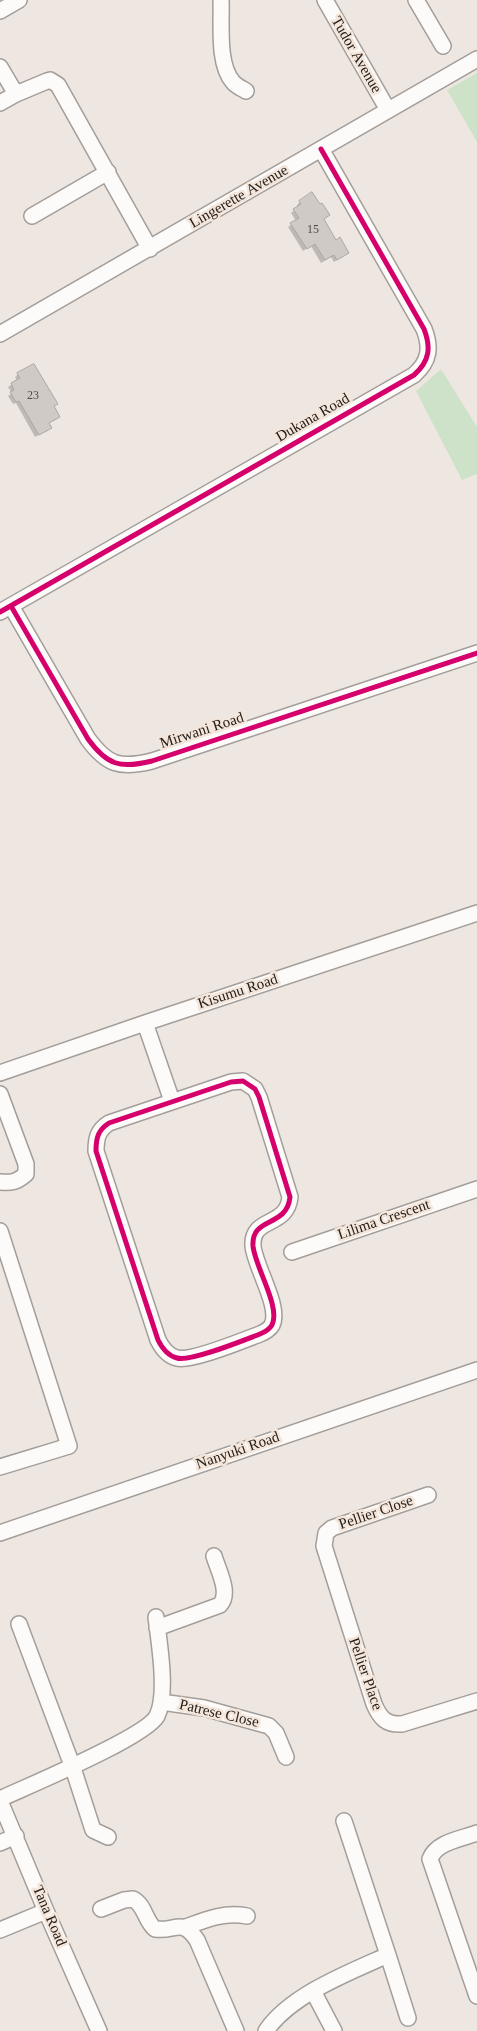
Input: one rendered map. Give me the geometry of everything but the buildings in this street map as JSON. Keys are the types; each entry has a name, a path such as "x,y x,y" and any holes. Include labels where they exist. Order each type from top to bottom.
{"street":[{"path":"0,11 19,0"},
{"path":"221,0 223,60 228,76 234,84 246,91"},
{"name":"Tudor Avenue","path":"325,0 388,110"},
{"path":"416,0 443,46"},
{"name":"Lingerette Avenue","path":"0,334 477,59"},
{"path":"0,67 16,94"},
{"path":"0,103 43,82 50,80 58,85 150,249"},
{"name":"Dukana Road","path":"5,609 414,375 424,364 428,356 429,347 424,329 322,149"},
{"path":"32,216 108,172"},
{"name":"Mirwani Road","path":"5,609 88,739 99,754 119,765 133,766 152,761 477,653"},
{"name":"Kisumu Road","path":"0,1073 145,1022 477,913"},
{"path":"145,1022 172,1101"},
{"path":"243,1081 249,1084 255,1089 259,1097 290,1197 287,1211 282,1216 261,1226 253,1240 255,1255 271,1304 272,1325 260,1334 182,1359 171,1355 158,1340 96,1151 96,1140 104,1126 172,1101 231,1082 243,1081"},
{"path":"0,1094 3,1110 26,1164 26,1174 20,1180 11,1183 0,1182"},
{"name":"Lilima Crescent","path":"292,1252 477,1189"},
{"path":"0,1230 69,1446 0,1467"},
{"name":"Nanyuki Road","path":"0,1533 477,1370"},
{"name":"Pellier Close","path":"326,1533 340,1524 428,1495"},
{"name":"Pellier Place","path":"326,1533 324,1546 374,1704 382,1718 394,1724 402,1724 477,1701"},
{"path":"0,1800 127,1740 150,1726 157,1716 161,1702 157,1623 220,1604 224,1601 226,1594 214,1556"},
{"path":"19,1624 72,1765 93,1830 108,1837"},
{"name":"Patrese Close","path":"161,1702 204,1708 269,1726 276,1733 286,1757"},
{"name":"Tana Road","path":"0,1800 99,2031"},
{"path":"344,1821 408,2018"},
{"path":"477,1833 440,1846 435,1850 430,1859 477,1996"},
{"path":"0,1843 16,1836"},
{"path":"101,1909 124,1900 133,1899 141,1906 150,1924 156,1929 181,1926 186,1928 197,1940 236,2031"},
{"path":"0,1930 46,1911"},
{"path":"186,1928 212,1917 226,1914 247,1916"},
{"path":"266,2031 279,2016 313,1991 388,1954"},
{"path":"313,1991 334,2031"}],"green space":[{"path":"477,73 477,142 447,90"},
{"path":"441,369 477,427 477,474 462,480 416,391"}],"cycle path":[{"path":"0,612 414,375 419,370 428,354 428,342 424,329 321,149"},
{"path":"11,606 88,739 108,759 115,763 131,765 152,761 477,653"},
{"path":"243,1081 255,1089 259,1097 290,1197 283,1214 263,1225 254,1237 255,1255 270,1298 274,1317 272,1325 267,1331 205,1354 177,1358 166,1351 158,1340 96,1151 97,1138 102,1128 109,1123 231,1082 243,1081"}]}
